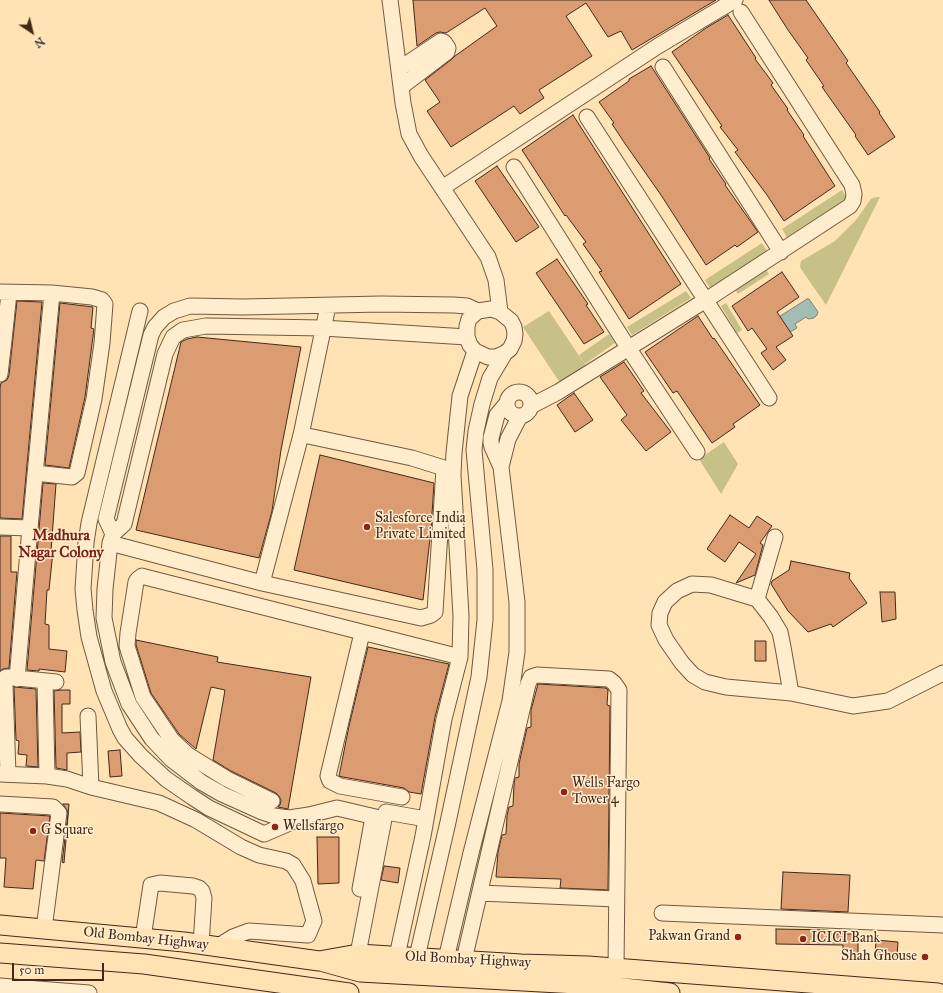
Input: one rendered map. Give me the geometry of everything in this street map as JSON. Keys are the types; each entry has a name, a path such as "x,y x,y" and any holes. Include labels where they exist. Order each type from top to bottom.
{"main road":[{"name":"Old Bombay Highway","path":"0,925 143,938 319,961 356,960 397,956 417,957 616,968 748,986 938,993"},
{"path":"0,953 144,964 349,993"},
{"path":"356,960 670,993"}],"street":[{"path":"390,0 403,103 409,134 442,188 488,257 496,280 500,312"},
{"path":"442,188 658,46 738,6 852,186 854,194 853,201 850,206 629,349 516,416 509,411 507,403"},
{"path":"399,69 440,42 444,42 448,48 447,52 401,87"},
{"path":"664,67 781,252"},
{"path":"587,117 769,398"},
{"path":"514,167 629,349 697,452"},
{"path":"0,374 5,292 52,293 92,297 102,300 105,304 102,343 94,399 77,473 72,477 35,473"},
{"path":"52,293 30,528 8,678 5,684 4,774 47,776 67,779 91,787 159,803 196,820 241,847 259,855 286,861 293,865 303,881 314,921 308,935 249,931 209,946 202,891 193,886 154,883 151,885 143,938"},
{"path":"417,957 479,677 485,620 485,570 474,450 476,431 490,378 514,341 514,327 511,321 500,312 492,309 478,311 467,306 454,305 381,304 243,307 190,306 174,311 164,317 155,327 151,335 106,519 111,538 105,589 104,618 114,662 129,704 152,739 171,759 201,782 222,794 262,812 274,816 289,818 337,808 381,816 426,819"},
{"path":"262,583 301,435 328,306"},
{"path":"240,327 243,307"},
{"path":"140,310 89,523 86,543 82,589 91,644 104,691 120,729 133,747 166,779 209,808 264,834 309,815"},
{"path":"478,311 470,319 467,326 467,337 475,351 488,357 496,357 505,353"},
{"path":"111,538 124,524 165,354 173,337 183,330 206,326 323,328 467,337"},
{"path":"397,956 426,819 444,719 460,657 461,616 453,475 454,453 460,396 475,351"},
{"path":"145,358 163,363"},
{"path":"455,959 471,853 510,701 517,652 517,602 501,467 492,447 491,438 497,415 507,403 510,396 521,392 530,399 525,411 508,439 501,467"},
{"path":"111,538 262,583 422,618 431,616 435,612 448,422"},
{"path":"301,435 412,458 444,468"},
{"path":"0,527 30,528"},
{"path":"757,599 775,537"},
{"path":"272,801 227,779 188,755 172,740 143,697 128,646 128,633 136,582 142,576 460,657"},
{"path":"791,693 780,632 772,617 757,599 711,586 692,584 677,591 665,602 660,613 659,625 666,640 682,663 693,675 705,682 726,687 791,693 853,706 888,701 943,673"},
{"path":"356,960 381,816 396,795 340,786 330,780 328,776 362,633"},
{"path":"455,959 480,894 528,684 531,677 537,675 609,679 619,690 616,968"},
{"path":"8,678 50,682 47,776"},
{"path":"88,716 91,787"},
{"path":"0,804 53,807 59,814 44,929"},
{"path":"480,894 616,899"},
{"path":"662,913 943,925"},
{"path":"0,986 89,993"}],"shaded area":[{"path":"842,190 847,198 787,237 782,229"},
{"path":"880,197 826,305 801,269 801,261 835,241 856,220 871,199"},
{"path":"762,243 767,251 710,288 705,280"},
{"path":"766,269 769,274 738,294 735,289"},
{"path":"686,291 691,298 632,335 627,327"},
{"path":"726,303 742,330 737,333 721,306"},
{"path":"549,311 586,366 560,383 523,327"},
{"path":"609,334 615,343 585,364 579,355"},
{"path":"724,442 738,464 721,494 699,459"}],"water":[{"path":"809,299 818,312 814,318 808,319 806,317 795,324 797,328 790,332 774,320"}],"building":[{"path":"413,0 716,0 632,50 621,31 608,37 586,3 566,16 592,56 539,90 544,98 520,114 514,106 451,147 427,111 440,102 425,80 455,56 497,26 485,8 446,33 436,33 417,46"},
{"path":"769,0 806,0 848,61 846,63 880,112 879,113 895,137 868,155 855,136 856,135 822,87 824,86 806,60 808,58"},
{"path":"728,15 756,58 755,59 773,83 771,85 788,109 787,110 835,186 784,221 735,152 738,150 720,127 722,126 672,52 706,28"},
{"path":"651,66 710,158 709,159 726,184 725,185 758,232 737,247 735,245 706,265 661,195 612,124 614,123 599,102 629,81 629,79"},
{"path":"573,115 681,284 629,319 599,272 602,271 583,244 586,242 566,215 565,216 522,150"},
{"path":"497,166 539,227 516,242 475,181"},
{"path":"557,259 588,304 586,305 604,332 584,344 536,273"},
{"path":"782,272 799,297 777,312 793,336 776,347 786,360 773,370 761,353 767,349 752,328 748,331 732,306"},
{"path":"17,301 42,302 22,519 0,518 0,388 1,383 7,380 9,375"},
{"path":"60,303 93,307 91,328 94,329 85,397 69,468 45,465"},
{"path":"698,316 760,405 733,424 735,427 712,443 677,391 673,393 645,352"},
{"path":"197,337 301,347 281,450 272,511 259,558 136,530 181,342"},
{"path":"624,362 644,391 641,393 671,432 646,451 621,420 627,415 600,377"},
{"path":"574,393 593,420 575,432 557,405"},
{"name":"Salesforce India Private Limited","path":"320,455 434,483 431,530 423,600 294,570"},
{"path":"43,483 56,484 51,551 53,551 49,590 47,590 45,624 49,625 49,649 67,651 65,672 39,669 39,671 27,670"},
{"path":"730,515 749,528 757,516 772,526 760,543 763,545 755,575 736,583 756,554 739,542 725,562 707,549"},
{"path":"0,536 11,536 11,572 17,572 9,668 0,671"},
{"path":"791,561 850,573 849,578 867,603 833,627 831,624 808,632 788,611 771,584 772,581 789,570"},
{"path":"880,592 895,592 896,619 882,622"},
{"path":"136,640 218,657 217,662 311,677 288,809 278,807 281,800 276,793 231,771 213,760 225,690 211,687 196,749 179,734 151,693 136,645"},
{"path":"755,641 766,641 766,661 755,661"},
{"path":"368,647 449,664 435,717 421,794 409,792 404,788 339,776 349,726"},
{"name":"Wells Fargo Tower 4","path":"538,684 606,688 608,690 607,705 610,706 608,890 560,888 561,879 496,877 498,852 502,835 506,834 509,807 513,806 515,778 519,777 519,764 527,728 531,727 531,710"},
{"path":"14,687 36,689 38,767 26,766 27,755 18,754 19,741 16,740"},
{"path":"70,690 70,704 62,704 62,733 80,732 81,752 67,753 67,770 56,768 54,691"},
{"path":"120,750 122,776 110,777 108,751"},
{"path":"63,804 69,804 64,863 62,862 68,814"},
{"path":"0,813 50,816 44,861 36,860 33,889 4,887 6,858 0,858"},
{"path":"317,837 339,837 339,883 318,884"},
{"path":"384,866 400,868 398,883 381,880"},
{"path":"783,872 850,875 848,912 781,909"},
{"path":"776,929 829,930 829,934 858,934 858,954 843,955 843,945 776,944"},
{"path":"876,940 898,942 897,956 875,955"}],"place":[{"name":"Salesforce India Private Limited","path":"367,527"},
{"name":"Wells Fargo Tower 4","path":"564,792"},
{"name":"Wellsfargo","path":"275,827"},
{"name":"G Square","path":"33,831"},
{"name":"Pakwan Grand","path":"738,937"},
{"name":"ICICI Bank","path":"803,939"},
{"name":"Shah Ghouse","path":"925,957"}],"district":[{"name":"Madhura Nagar Colony","path":"61,544"}]}
